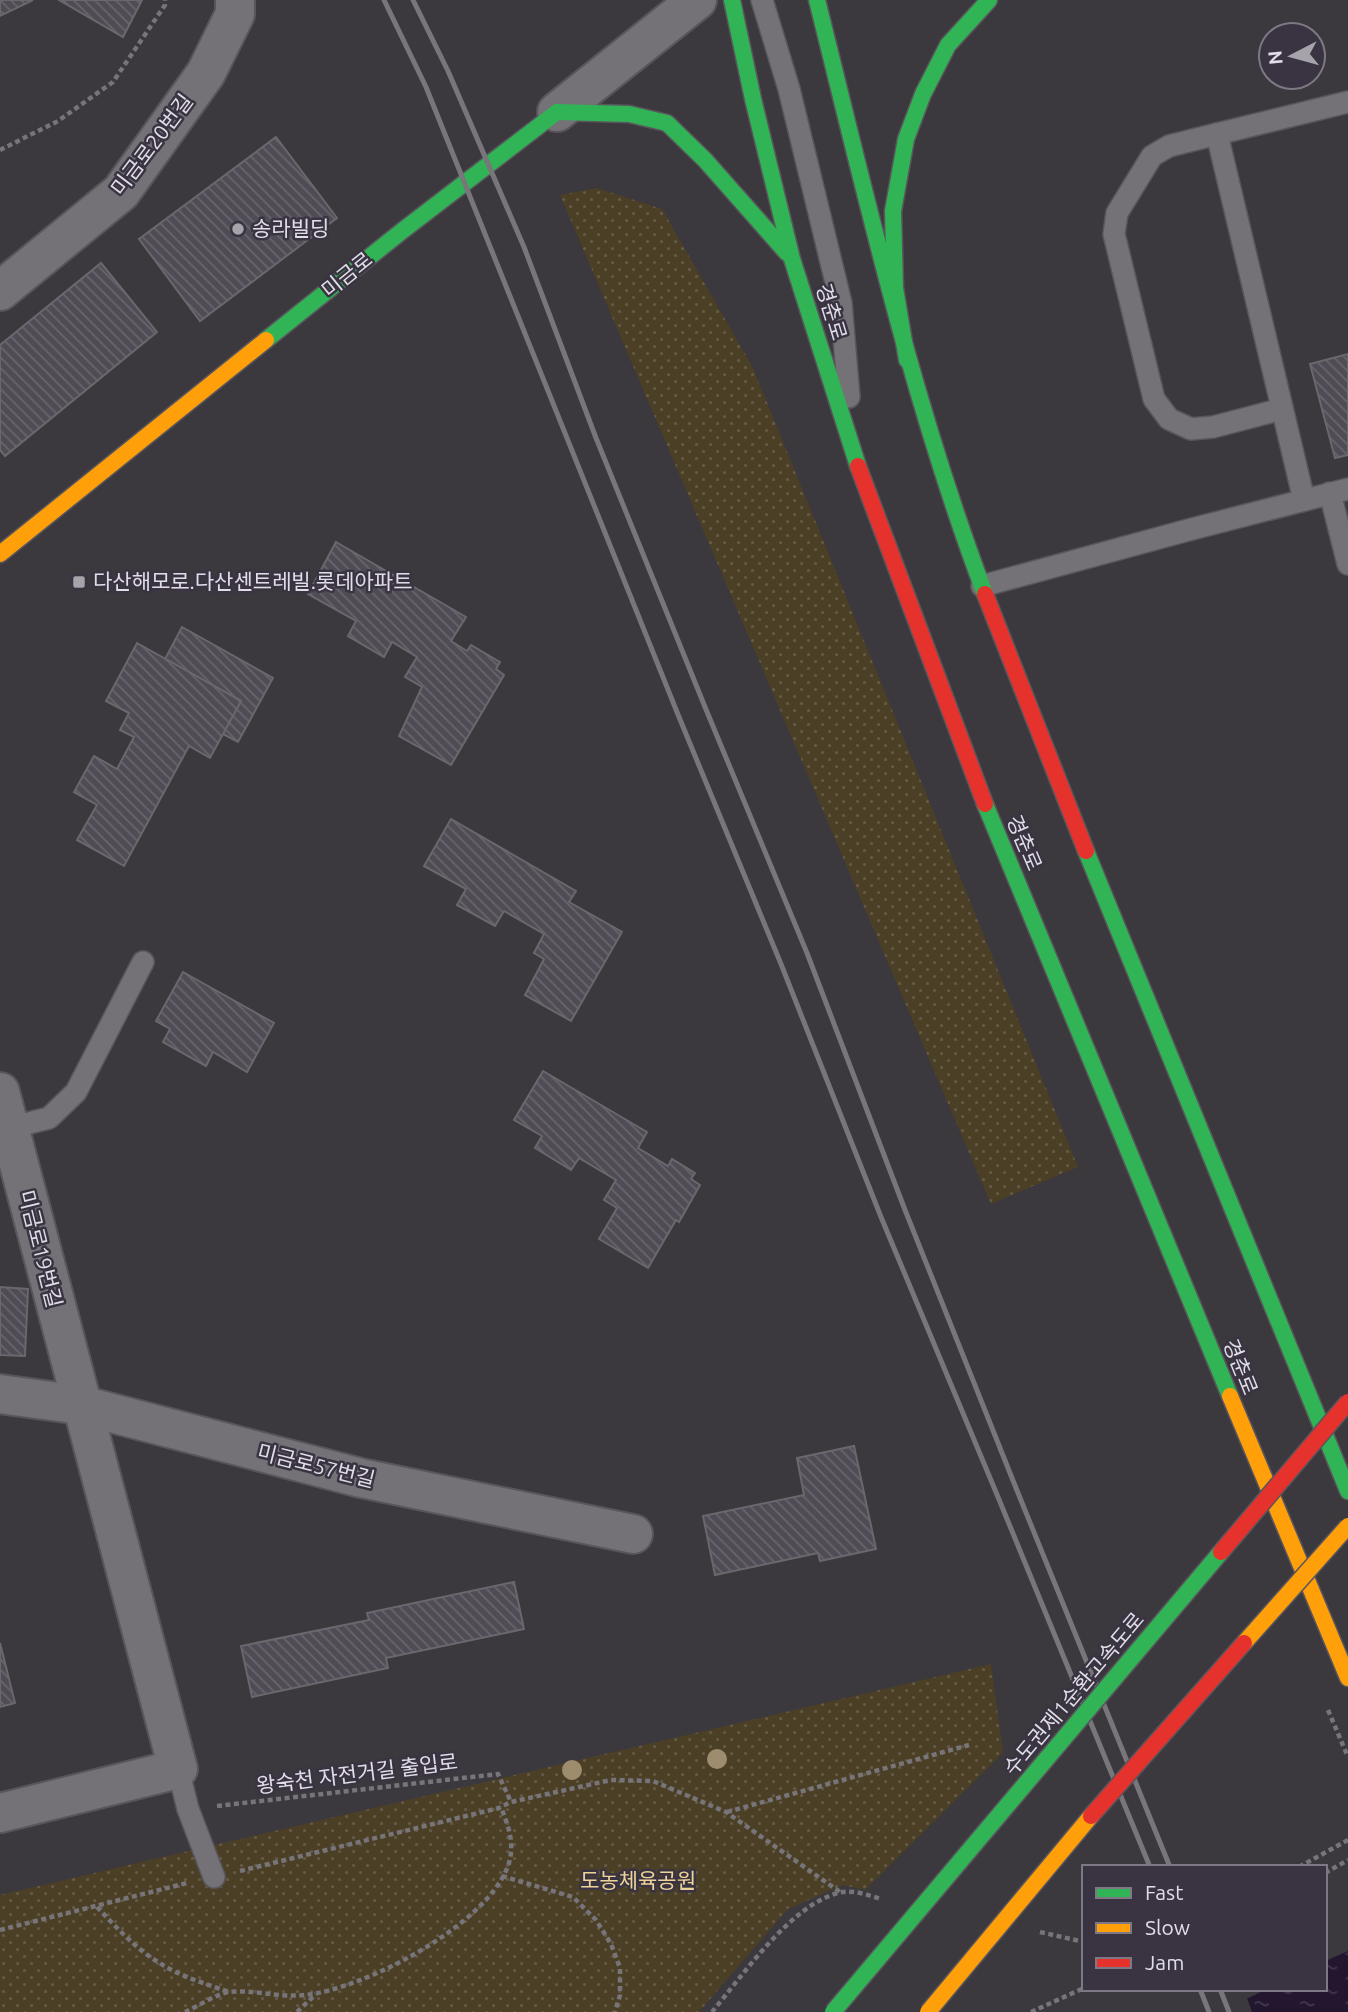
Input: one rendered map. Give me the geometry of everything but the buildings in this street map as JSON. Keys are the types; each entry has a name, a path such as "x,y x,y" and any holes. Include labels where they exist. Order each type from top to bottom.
{"main road":[{"name":"경춘로","path":"732,0 753,100 792,259 855,458 984,801 1348,1678"},
{"path":"817,0 859,178 907,360 982,586 1348,1491"},
{"path":"907,360 895,288 893,211 906,139 923,94 948,45 989,0"},
{"path":"557,112 629,114 667,123 705,160 792,259"},
{"name":"미금로","path":"0,554 391,239 557,112"},
{"name":"수도권제1순환고속도로","path":"832,2012 1348,1402"},
{"path":"928,2012 1071,1839 1348,1526"}],"street":[{"name":"미금로20번길","path":"0,291 121,192 206,73 236,14 235,0"},
{"name":"미금로","path":"557,112 697,0"},
{"name":"미금로19번길","path":"5,1110 177,1769"},
{"name":"미금로57번길","path":"0,1394 81,1405 360,1478 633,1534"},
{"path":"0,1813 177,1769"}],"lane":[{"path":"762,0 789,89 841,303 855,458"},
{"path":"1282,409 1213,427 1191,429 1169,419 1154,399 1114,234 1117,213 1152,156 1169,146 1348,102"},
{"path":"1217,134 1304,500"},
{"path":"982,586 1339,491 1348,564"},
{"path":"5,1110 49,1118 76,1092 143,962"},
{"path":"177,1769 188,1809 214,1877"}],"path":[{"path":"0,150 58,121 113,82 165,5 165,0"},
{"path":"726,1812 969,1745"},
{"name":"왕숙천 자전거길 출입로","path":"188,1809 498,1774 511,1802"},
{"path":"0,1930 501,1807 511,1802 611,1780 653,1781 726,1812 840,1892"},
{"path":"97,1906 122,1933 159,1963 230,1992 304,1995 346,1986 406,1960 447,1933 498,1885 509,1864 513,1840 501,1807"},
{"path":"1304,1865 1348,1840"},
{"path":"1327,1872 1348,1860"},
{"path":"502,1876 573,1897 596,1920 611,1944 620,1968 620,1995 615,2012"},
{"path":"1031,2012 1082,1989"},
{"path":"185,2012 230,1992"},
{"path":"297,2012 318,1992"}],"green space":[{"path":"597,188 662,209 753,368 1078,1167 991,1204 560,195"},
{"name":"도농체육공원","path":"991,1664 1003,1753 865,1890 843,1885 788,1909 699,2012 0,2012 0,1895"}],"water":[{"path":"1348,1951 1348,2012 1219,2012 1263,1991 1327,1991 1327,1960"}],"pier":[{"path":"1246,1995 1252,2012 1215,2012 1217,2009"}],"railway":[{"path":"384,0 426,87 881,1217 1149,1865"},
{"path":"413,0 448,71 524,247 596,438 807,953 905,1210 1169,1865"},
{"path":"1201,1991 1209,2012"},
{"path":"1221,1991 1229,2012"}],"traffic: fast":[{"path":"732,0 792,259 858,466"},
{"path":"817,0 892,300 935,448 985,594"},
{"path":"907,360 895,288 893,211 906,139 923,94 948,45 989,0"},
{"path":"266,340 557,112"},
{"path":"557,112 629,114 667,123 705,160 787,253"},
{"path":"985,804 1230,1396"},
{"path":"1086,851 1348,1491"},
{"path":"833,2012 1221,1552"}],"traffic: slow":[{"path":"0,554 266,340"},
{"path":"1230,1396 1348,1678"},
{"path":"1244,1643 1348,1526"},
{"path":"928,2012 1091,1816"}],"traffic: jam":[{"path":"858,466 985,804"},
{"path":"985,594 1086,851"},
{"path":"1221,1552 1348,1402"},
{"path":"1091,1816 1244,1643"}],"place":[{"name":"송라빌딩","path":"238,229"},
{"name":"다산해모로.다산센트레빌.롯데아파트","path":"79,582"}]}
